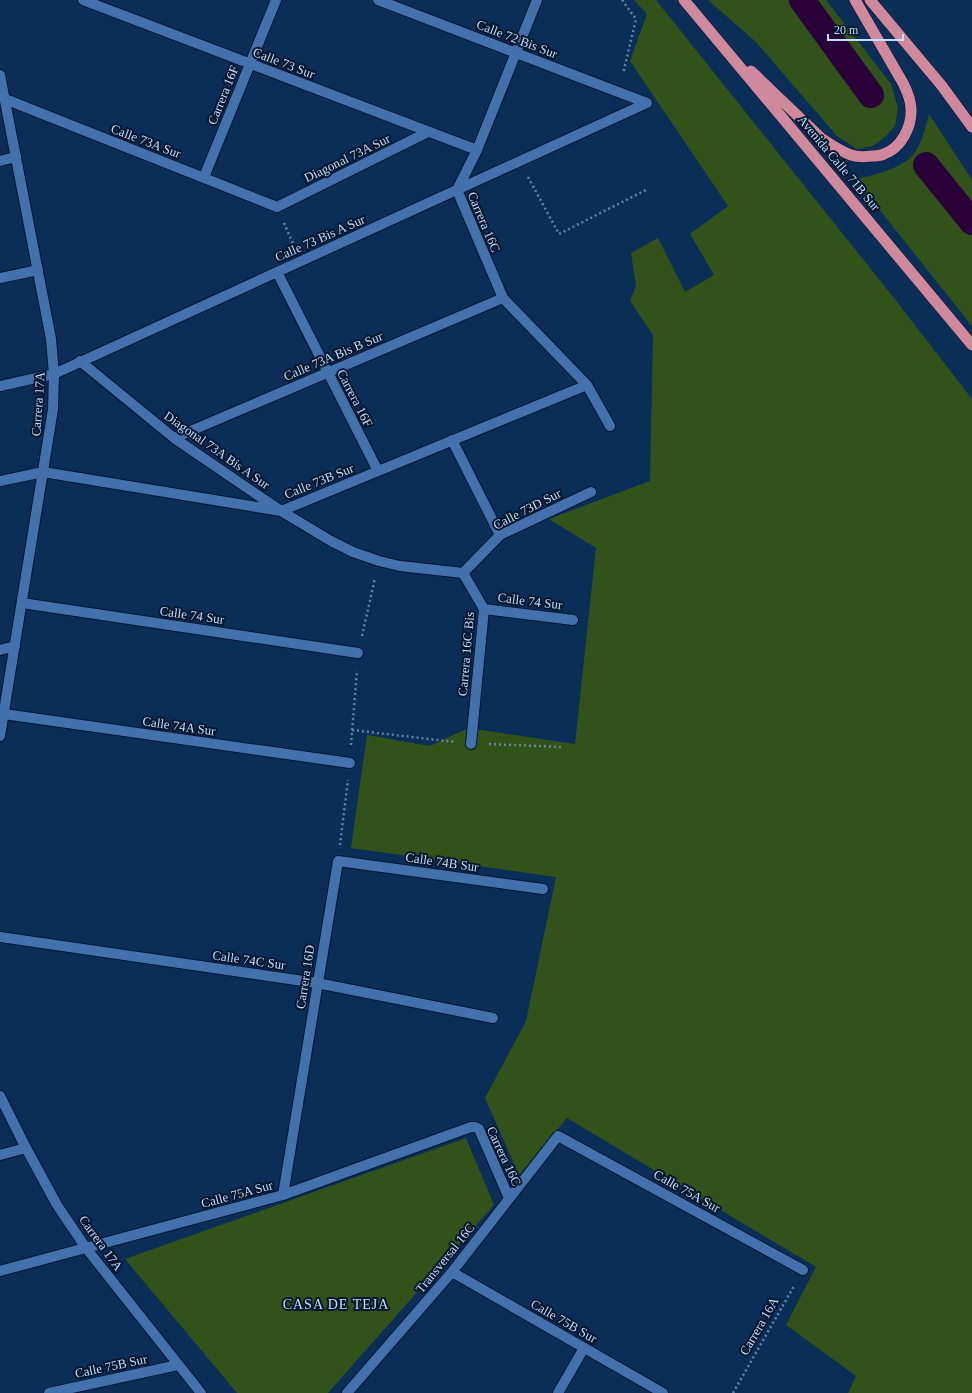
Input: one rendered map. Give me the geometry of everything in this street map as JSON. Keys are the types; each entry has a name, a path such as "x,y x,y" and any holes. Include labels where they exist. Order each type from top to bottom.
{"highway":[{"name":"Avenida Calle 71B Sur","path":"684,0 972,345"},
{"path":"712,34 821,138 851,155 866,157 884,154 894,149 905,136 911,110 908,95 903,83 855,0"},
{"path":"870,0 942,86 972,127"}],"street":[{"name":"Calle 73 Sur","path":"83,0 476,150"},
{"name":"Carrera 16F","path":"204,177 276,0"},
{"name":"Calle 72 Bis Sur","path":"378,0 647,103"},
{"name":"Carrera 16C","path":"537,0 476,150 457,190 502,298 587,385 610,426"},
{"name":"Carrera 17A","path":"0,75 51,340 54,374 53,409 44,472 0,736"},
{"name":"Calle 73A Sur","path":"5,99 277,207"},
{"name":"Calle 73 Bis A Sur","path":"0,386 54,374 647,103"},
{"name":"Diagonal 73A Sur","path":"277,207 428,132"},
{"path":"0,161 16,157"},
{"path":"0,278 38,270"},
{"name":"Carrera 16F","path":"277,272 378,471"},
{"name":"Calle 73A Bis B Sur","path":"174,438 502,298"},
{"name":"Diagonal 73A Bis A Sur","path":"80,362 174,438 282,511 331,541 353,552 379,561 400,566 463,573"},
{"name":"Calle 73B Sur","path":"0,481 44,472 282,511 587,385"},
{"path":"452,440 500,535"},
{"name":"Calle 73D Sur","path":"463,573 500,535 591,492"},
{"name":"Carrera 16C Bis","path":"463,573 484,609 471,744"},
{"name":"Calle 74 Sur","path":"22,603 358,653"},
{"name":"Calle 74 Sur","path":"484,609 573,620"},
{"path":"0,650 15,646"},
{"name":"Calle 74A Sur","path":"4,714 350,763"},
{"name":"Calle 74B Sur","path":"338,861 543,889"},
{"name":"Carrera 16D","path":"283,1195 338,861"},
{"name":"Calle 74C Sur","path":"0,937 317,983 493,1018"},
{"name":"Carrera 17A","path":"0,1096 26,1148 57,1204 86,1248 201,1393"},
{"name":"Calle 75A Sur","path":"0,1271 283,1195 471,1127 475,1127"},
{"name":"Carrera 16C","path":"475,1127 480,1129 509,1198"},
{"name":"Calle 75A Sur","path":"558,1136 803,1270"},
{"name":"Transversal 16C","path":"347,1393 452,1272 558,1136"},
{"path":"0,1155 26,1148"},
{"name":"Calle 75B Sur","path":"452,1272 663,1393"},
{"path":"558,1393 584,1348"},
{"name":"Calle 75B Sur","path":"49,1393 178,1364"}],"path":[{"path":"618,92 636,19 622,0"},
{"path":"520,161 559,234 646,190"},
{"path":"277,207 300,261"},
{"path":"338,861 350,763"},
{"name":"Carrera 16A","path":"733,1393 803,1270"}],"green space":[{"path":"634,0 656,0 894,298 972,399 972,1393 848,1393 856,1376 786,1325 816,1267 567,1118 519,1175 485,1098 526,1021 556,877 351,848 367,735 430,746 468,728 575,744 596,548 549,519 650,481 653,335 630,301 636,286 631,253 658,238 685,292 714,275 690,234 728,206 630,61 647,14"},
{"path":"708,0 826,0 891,84 898,108 895,126 885,137 873,146 857,149 837,136 756,42"},
{"path":"929,114 972,180 972,326 855,179 877,174 907,161 921,142"},
{"path":"466,1138 494,1205 328,1393 237,1393 125,1259"}],"waterway":[{"path":"802,0 871,95"},
{"path":"926,165 972,222"}],"district":[{"name":"CASA DE TEJA","path":"336,1304"}]}
